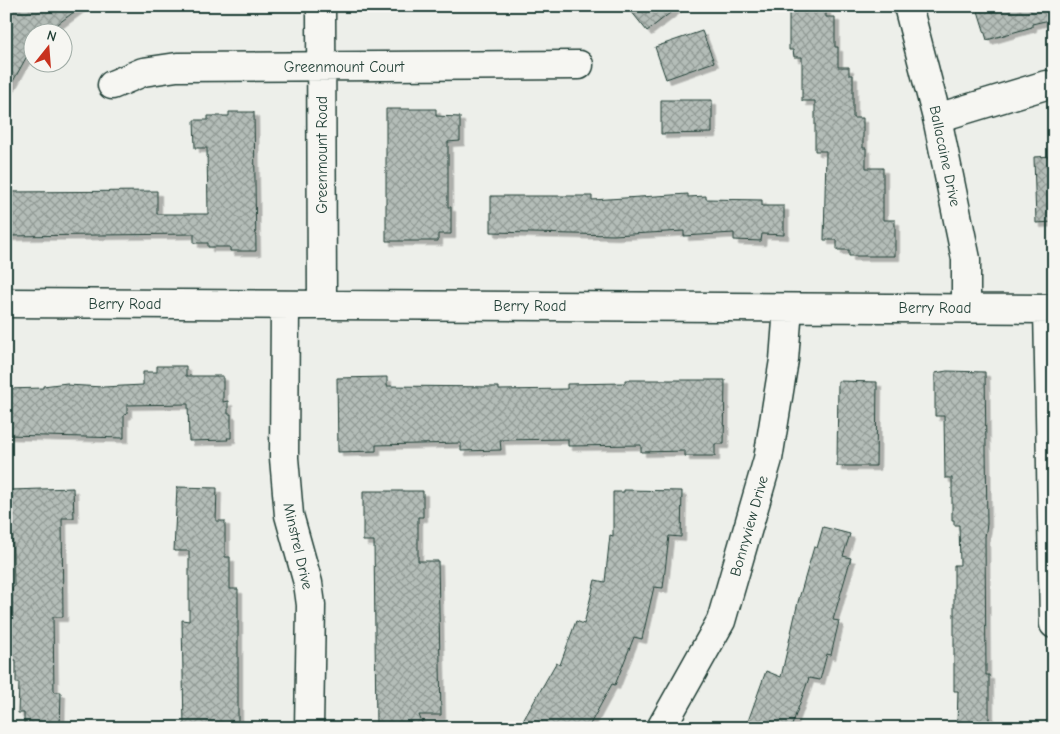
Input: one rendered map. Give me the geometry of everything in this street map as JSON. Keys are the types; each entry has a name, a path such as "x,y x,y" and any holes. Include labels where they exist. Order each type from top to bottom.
{"street":[{"name":"Greenmount Road","path":"321,6 322,304"},
{"name":"Ballacaine Drive","path":"908,6 938,118 966,259 966,308"},
{"name":"Greenmount Court","path":"112,85 143,72 161,68 579,65"},
{"path":"938,118 1046,85"},
{"name":"Berry Road","path":"6,304 322,304 1051,309"},
{"name":"Minstrel Drive","path":"285,305 284,458 289,516 308,583 311,605 309,728"},
{"name":"Bonnyview Drive","path":"661,728 721,622 768,459 784,360 788,308"},
{"path":"1051,309 1054,624"}],"building":[{"path":"6,6 82,6 60,22 22,22 22,65 6,94"},
{"path":"627,6 679,6 647,31"},
{"path":"789,6 826,6 826,17 835,17 835,47 838,47 838,67 849,67 849,75 853,75 853,118 863,118 863,148 866,148 866,168 883,168 883,220 895,220 895,256 849,256 849,250 837,250 837,240 824,240 826,151 815,151 815,101 802,101 802,57 794,57 793,50 789,50"},
{"path":"994,6 1054,6 1054,19 1032,24 1032,27 987,40 978,11"},
{"path":"702,31 714,62 666,79 655,47"},
{"path":"661,100 712,100 712,133 661,134"},
{"path":"386,109 436,109 436,116 460,117 460,141 448,142 448,207 451,207 451,234 438,234 438,241 386,241"},
{"path":"229,112 254,112 256,251 230,251 230,247 208,247 208,243 194,243 194,234 6,236 6,192 157,191 157,214 208,214 207,148 195,148 194,120 208,120 208,116 229,116"},
{"path":"1054,156 1054,222 1036,223 1034,157"},
{"path":"688,194 688,197 706,196 706,199 762,200 762,206 784,206 784,235 762,234 761,241 734,240 734,233 684,236 684,231 614,235 491,232 491,196 592,196 592,200"},
{"path":"157,366 186,366 186,376 223,376 223,402 228,401 228,414 231,414 231,438 227,438 228,440 189,441 188,404 127,405 127,414 124,415 124,438 6,435 6,389 43,388 43,386 67,383 67,385 103,387 143,385 143,372 157,372"},
{"path":"947,371 985,372 986,675 989,675 989,725 957,725 958,691 954,691 954,565 960,565 959,525 954,525 954,520 952,520 952,478 945,478 944,416 935,416 935,373"},
{"path":"387,377 387,386 499,387 499,390 567,389 567,384 625,383 625,380 725,380 724,444 715,444 715,456 685,456 685,451 641,452 641,445 568,446 568,439 500,440 501,450 461,451 461,443 376,445 376,451 338,452 337,378"},
{"path":"838,381 877,382 876,466 837,466"},
{"path":"177,487 217,488 216,521 225,521 225,557 230,557 230,589 238,589 238,721 231,721 231,728 184,728 182,620 189,621 189,551 174,551"},
{"path":"73,488 74,518 62,518 63,617 53,617 54,692 61,692 60,728 24,728 24,713 18,713 19,683 16,683 16,660 12,660 12,587 14,587 11,490"},
{"path":"624,490 682,491 681,537 669,536 663,588 654,587 642,639 634,637 615,685 612,684 588,728 519,728 556,663 560,665 576,621 584,624 595,580 605,582 610,535 613,536 613,492 624,492"},
{"path":"363,491 423,491 423,517 418,517 418,561 438,561 441,715 419,715 424,728 376,728 374,541 363,541"},
{"path":"823,527 850,534 843,556 851,558 833,620 839,621 831,655 827,654 820,680 809,678 791,728 759,728 747,724 766,671 781,677 798,602 814,547 817,548"}]}
